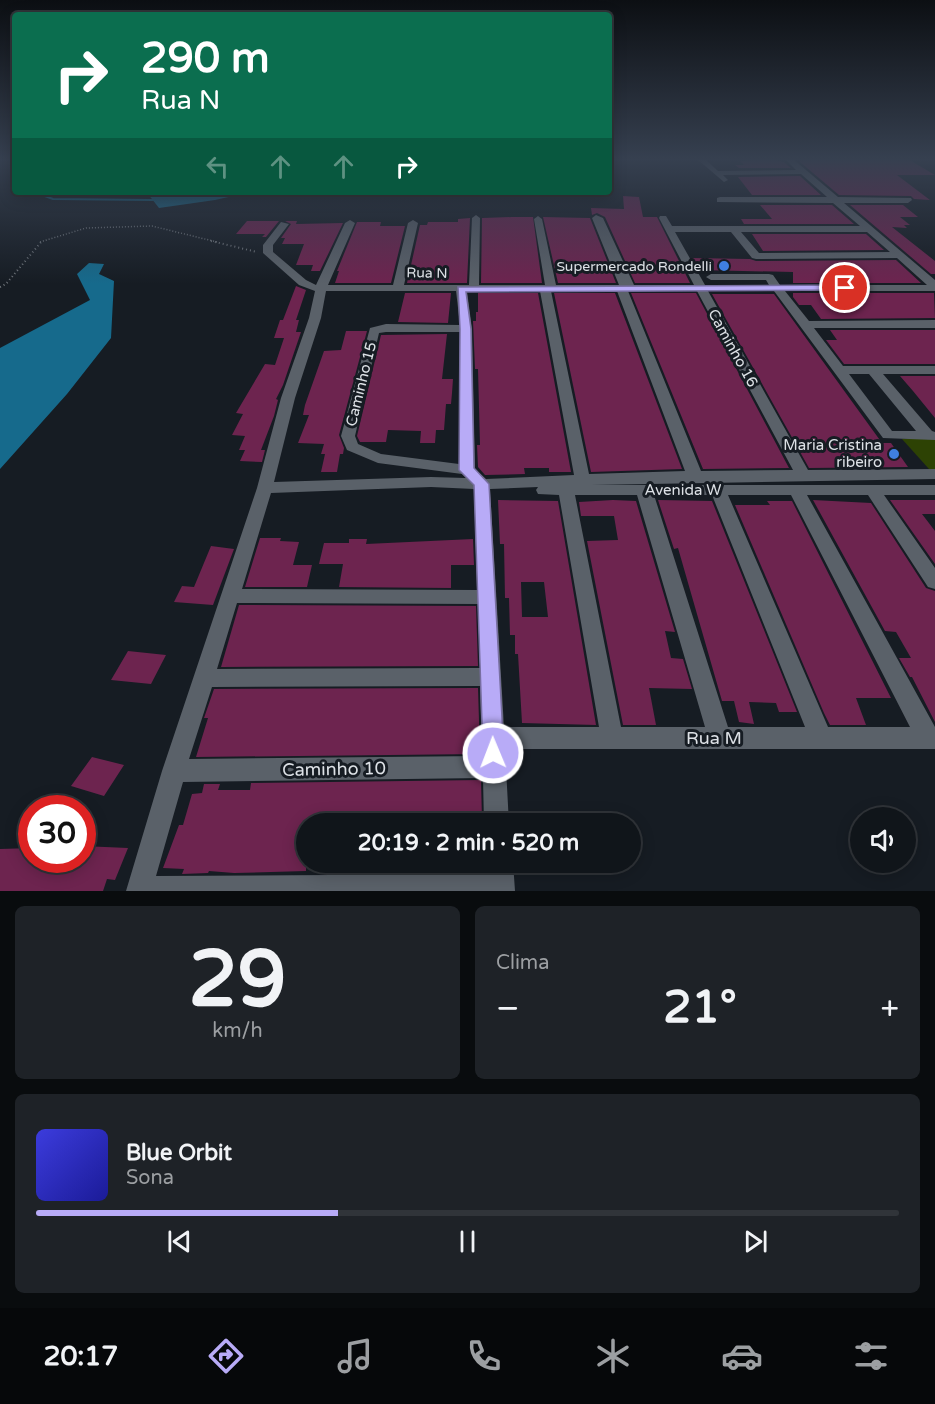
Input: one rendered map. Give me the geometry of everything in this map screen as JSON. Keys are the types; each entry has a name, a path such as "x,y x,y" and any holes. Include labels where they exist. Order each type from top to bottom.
{"street":[{"path":"837,201 935,287"},
{"path":"476,218 466,329 466,470 482,487 496,813"},
{"name":"Caminho 16","path":"663,218 931,738"},
{"path":"538,219 578,486 612,737"},
{"path":"623,288 630,287 599,219 596,219 694,477"},
{"path":"350,223 321,289 315,318 288,398 266,488 174,771 139,891 502,880"},
{"path":"398,288 413,223"},
{"path":"268,253 268,245 284,224"},
{"path":"670,229 869,229"},
{"path":"734,229 756,256 900,255"},
{"name":"Rua N","path":"268,253 276,257 306,285 321,289 623,288 697,282 778,289 935,287"},
{"path":"697,282 769,278 807,325 888,435 931,436"},
{"path":"807,325 935,324"},
{"name":"Caminho 15","path":"466,329 386,328 374,331 348,436 352,447 370,456 466,470"},
{"path":"840,370 935,370"},
{"path":"873,370 931,436"},
{"name":"Avenida W","path":"578,486 644,490 718,490 935,474"},
{"name":"Avenida W","path":"266,488 431,482 482,487 578,486 694,477 873,491 935,490"},
{"path":"644,490 720,738"},
{"path":"718,490 821,738"},
{"path":"873,491 935,582"},
{"path":"231,596 488,597"},
{"path":"204,678 491,677"},
{"name":"Rua M","path":"493,738 931,738"},
{"name":"Caminho 10","path":"174,771 493,767"}],"path":[{"path":"0,287 6,284 41,241 86,228 152,226 248,251 268,253"}],"green space":[{"path":"902,439 935,439 935,469 929,469"}],"water":[{"path":"153,201 211,201 159,208"},
{"path":"89,263 104,264 99,274 114,281 111,338 67,394 0,469 0,348 90,300 77,274"}],"building":[{"path":"623,201 640,201 643,217 657,217 690,283 635,283 605,217 597,213 592,215 591,208 624,209"},
{"path":"760,205 832,205 854,224 744,224 741,219 772,219"},
{"path":"850,205 903,205 918,217 900,217 910,225 904,225 907,228 892,227 935,261 935,274 931,274"},
{"path":"533,217 542,283 481,283 482,218"},
{"path":"543,217 590,218 616,283 558,283"},
{"path":"470,218 467,283 407,283 420,225 427,225 428,222 458,222 458,219"},
{"path":"247,221 279,221 266,237 262,237 265,234 236,234"},
{"path":"285,221 297,221 296,224 343,223 320,271 311,271 313,265 296,265 304,244 282,244 285,238 281,238 291,224"},
{"path":"357,222 381,222 380,226 405,226 391,283 335,283 339,271 337,271"},
{"path":"752,234 866,234 884,250 763,251"},
{"path":"692,258 756,261 896,260 921,283 793,283 793,272 699,270"},
{"path":"296,286 306,290 296,320 299,320 296,332 301,332 276,399 278,400 274,416 261,450 265,450 262,462 240,461 245,450 239,450 245,436 232,435 243,414 236,413 265,364 275,365 284,338 274,338"},
{"path":"405,293 451,293 448,323 398,322"},
{"path":"478,293 538,293 571,472 549,472 549,468 524,468 525,474 485,475 478,467 477,445 480,445 478,369 475,369 473,321 476,321 476,312 478,312"},
{"path":"554,293 615,293 682,469 591,472"},
{"path":"631,293 696,293 789,468 703,469"},
{"path":"793,293 934,293 935,318 821,319 811,305 799,305"},
{"path":"712,294 774,294 882,443 891,443 908,467 809,468"},
{"path":"830,330 935,330 935,364 844,364 826,340 837,340"},
{"path":"346,331 367,331 339,435 344,448 343,454 340,454 337,472 321,472 325,454 321,454 324,444 298,443 309,415 303,415 305,405 324,351 341,350"},
{"path":"447,334 442,379 453,379 451,404 446,404 444,430 436,430 435,443 420,443 421,431 388,430 386,442 360,442 357,436 381,335"},
{"path":"900,376 935,376 935,418 913,391"},
{"path":"498,500 558,501 596,725 522,723 518,654 515,654 515,635 510,635 509,598 505,598 504,544 500,544","holes":["521,582 544,582 548,617 522,617"]},
{"path":"658,500 712,501 797,712 779,712 776,703 749,702 754,724 739,722 734,701 722,701 678,548 674,549"},
{"path":"813,500 871,503 926,588 935,591 935,722 912,677 899,658 911,658 896,632 885,631"},
{"path":"890,500 935,500 935,514 922,514 935,531 935,564"},
{"path":"636,501 675,632 665,631 671,658 683,659 692,689 649,688 656,725 623,725 587,541 618,540 614,516 581,516 579,502"},
{"path":"767,501 792,501 891,698 856,698 866,725 830,725 824,713 735,505 770,505"},
{"path":"260,538 281,538 280,541 299,542 293,565 312,565 307,587 245,587"},
{"path":"349,539 367,539 366,544 473,539 474,565 451,565 451,588 339,587 343,564 319,564 324,543 349,543"},
{"path":"211,546 234,549 213,605 174,602 182,586 194,587"},
{"path":"239,605 476,606 478,666 221,667"},
{"path":"128,651 166,655 151,684 111,680"},
{"path":"478,688 480,754 196,757 208,718 204,718 214,689"},
{"path":"92,757 124,765 104,796 71,786"},
{"path":"481,780 482,813 296,813 296,871 234,873 209,871 208,873 182,874 184,869 163,868 179,825 183,825 192,794 202,793 204,784 220,784 218,790 250,790 251,783"},
{"path":"96,847 128,848 115,880 107,879 103,891 0,891 0,849 18,848 18,873 96,873"}],"place":[{"name":"Supermercado Rondelli","path":"724,266"},
{"name":"Maria Cristina ribeiro","path":"894,454"}],"route":[{"path":"493,753 482,484 466,470 466,329 461,289 845,288"}]}
